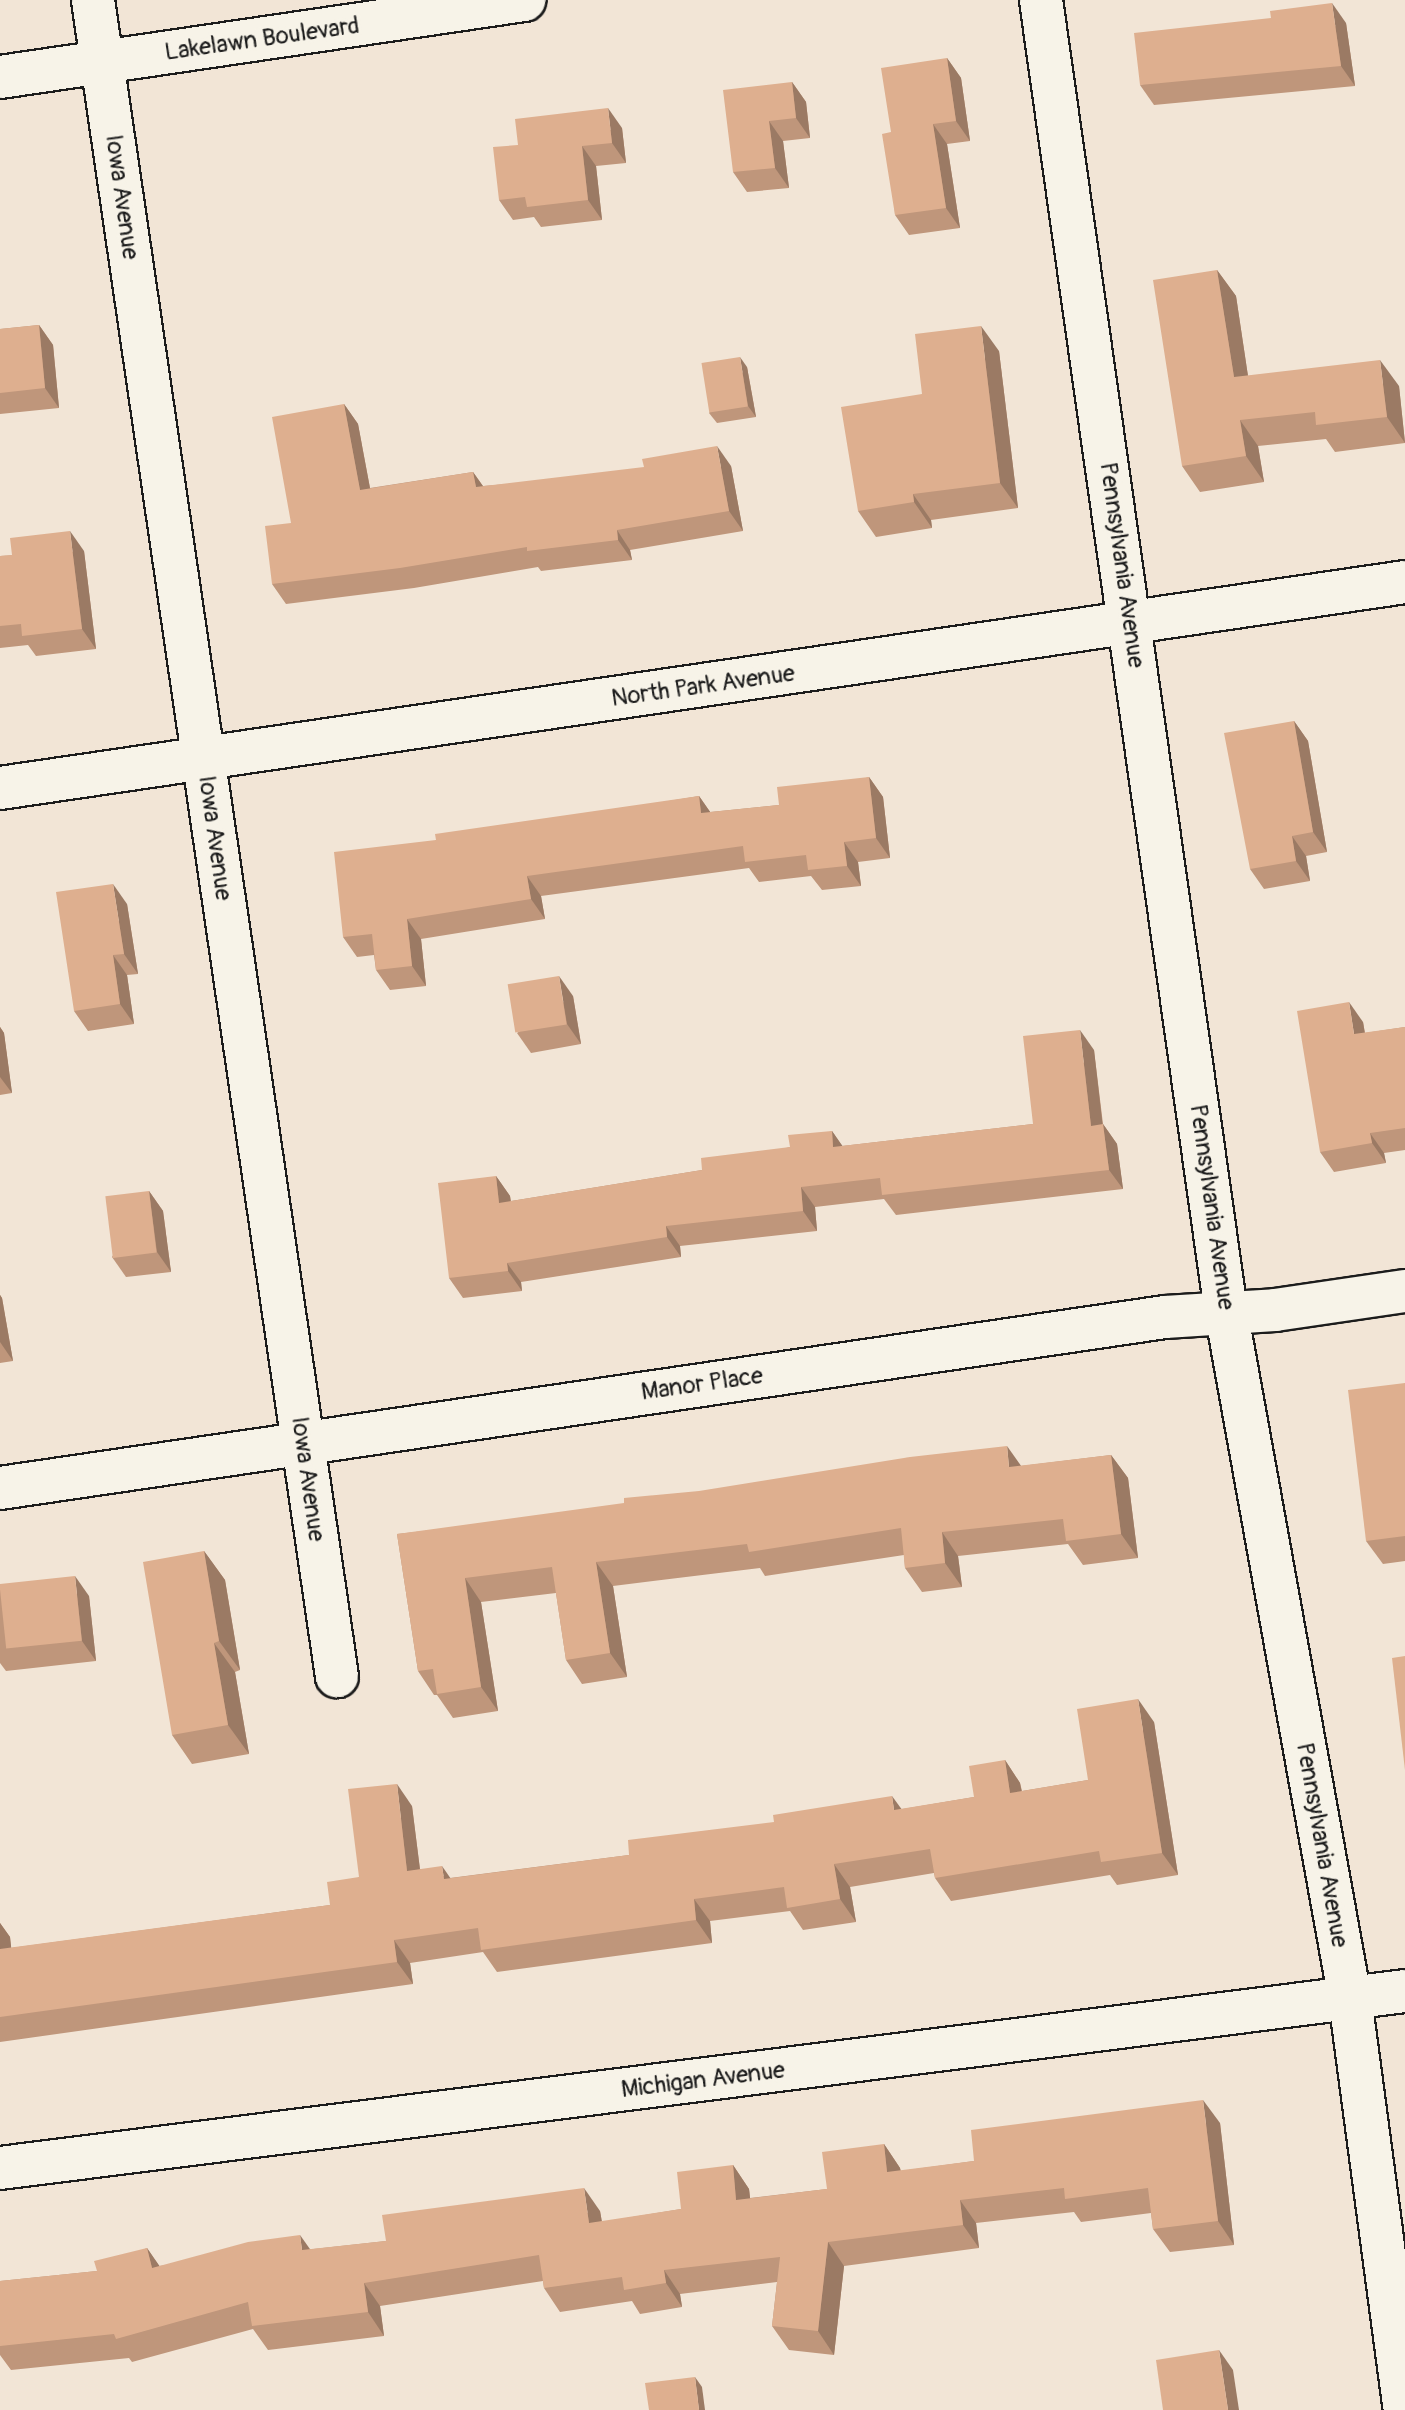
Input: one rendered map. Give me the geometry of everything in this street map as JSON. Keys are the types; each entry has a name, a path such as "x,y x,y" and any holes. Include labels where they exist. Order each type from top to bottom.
{"street":[{"name":"Iowa Avenue","path":"93,0 337,1676"},
{"name":"Lakelawn Boulevard","path":"0,77 524,0"},
{"name":"Pennsylvania Avenue","path":"1041,0 1226,1311 1350,1999 1405,2410"},
{"name":"North Park Avenue","path":"0,788 1405,582"},
{"name":"Manor Place","path":"0,1488 1226,1311 1275,1310 1405,1291"},
{"name":"Michigan Avenue","path":"0,2168 1405,1991"}],"building":[{"path":"1332,3 1341,66 1140,85 1134,33 1271,18 1270,11"},
{"path":"947,58 956,121 933,124 946,208 895,215 882,134 891,132 881,68"},
{"path":"792,82 796,118 769,121 775,168 733,172 723,90"},
{"path":"608,108 612,143 582,146 588,200 527,207 525,197 499,200 493,147 518,145 515,119"},
{"path":"1217,270 1234,377 1380,360 1387,417 1316,425 1315,412 1240,420 1246,456 1182,466 1153,280"},
{"path":"39,325 45,388 0,393 0,329"},
{"path":"981,326 1000,483 913,494 914,502 858,511 841,407 922,394 915,334"},
{"path":"740,357 748,406 709,412 701,363"},
{"path":"344,404 360,490 473,472 476,487 644,467 642,459 717,446 729,511 617,530 618,540 527,551 527,547 400,568 272,584 265,526 291,523 272,417"},
{"path":"70,531 82,629 22,636 21,624 0,626 0,556 12,555 10,538"},
{"path":"1294,721 1313,832 1292,836 1296,861 1250,869 1224,733"},
{"path":"869,777 876,838 844,842 847,866 808,870 806,855 745,862 743,846 527,876 531,899 407,919 412,966 376,970 372,934 343,937 334,852 436,840 435,834 699,796 701,813 779,805 777,787"},
{"path":"113,884 124,954 113,955 120,1004 74,1011 56,892"},
{"path":"559,976 567,1024 515,1033 508,984"},
{"path":"1349,1002 1354,1034 1405,1027 1405,1128 1370,1133 1372,1143 1320,1152 1297,1011"},
{"path":"1080,1030 1091,1126 1103,1124 1109,1170 882,1195 880,1178 801,1187 803,1211 666,1226 667,1237 507,1263 508,1271 449,1278 438,1183 496,1176 499,1203 702,1170 701,1158 790,1147 788,1135 832,1131 833,1147 1033,1124 1023,1036"},
{"path":"149,1191 157,1253 113,1258 105,1196"},
{"path":"1405,1383 1405,1536 1366,1541 1348,1390"},
{"path":"1007,1446 1009,1467 1111,1455 1121,1534 1066,1541 1063,1519 942,1532 945,1563 905,1568 901,1528 749,1552 747,1544 596,1562 610,1653 566,1660 552,1567 465,1578 481,1687 437,1694 433,1669 418,1671 397,1534 624,1503 624,1498 699,1491 910,1457"},
{"path":"204,1551 219,1641 214,1643 228,1725 172,1735 143,1562"},
{"path":"75,1576 82,1641 6,1649 0,1584"},
{"path":"1405,1656 1405,1770 1392,1658"},
{"path":"1138,1699 1162,1853 1101,1862 1099,1851 935,1878 930,1849 834,1864 840,1899 787,1908 784,1887 694,1899 696,1920 481,1950 478,1928 394,1940 397,1962 0,2017 0,1949 330,1905 327,1882 359,1877 348,1789 397,1784 407,1871 442,1866 444,1879 629,1855 628,1840 774,1822 773,1815 892,1796 894,1810 974,1797 969,1766 1005,1760 1010,1793 1088,1780 1077,1709"},
{"path":"1203,2100 1218,2221 1153,2229 1148,2188 1065,2199 1064,2188 960,2200 963,2225 828,2242 818,2331 772,2326 780,2257 664,2270 666,2283 624,2290 622,2277 544,2288 539,2255 364,2283 368,2312 252,2326 248,2302 116,2339 114,2334 0,2346 0,2281 97,2271 94,2261 147,2248 152,2268 248,2242 300,2235 302,2250 386,2241 382,2215 584,2188 589,2223 681,2209 677,2172 733,2165 736,2200 827,2189 822,2152 884,2144 887,2172 974,2161 971,2130"},
{"path":"1219,2350 1228,2410 1163,2410 1156,2360"},
{"path":"695,2377 699,2410 649,2410 645,2383"}]}
